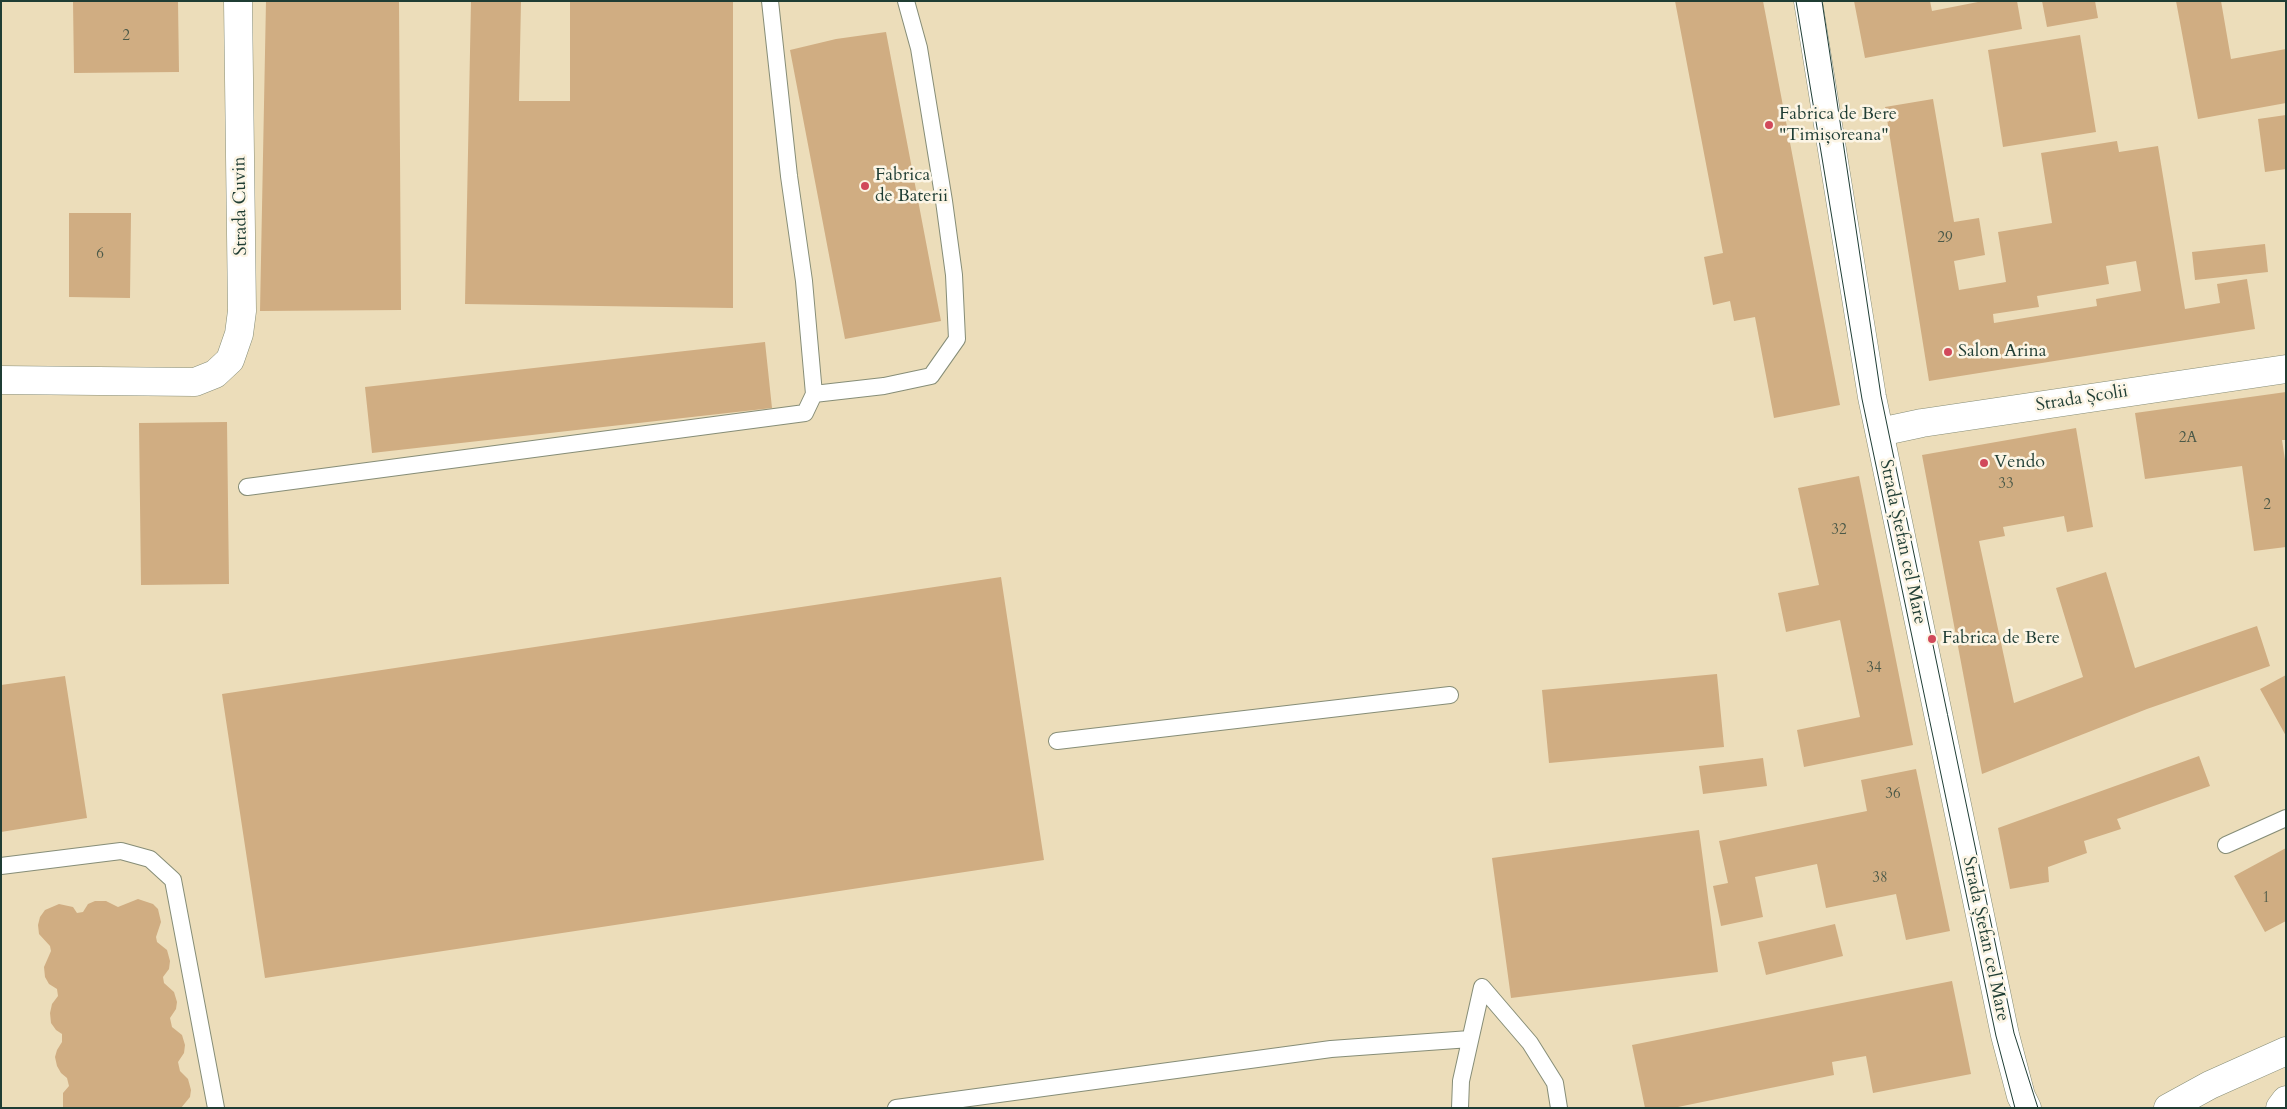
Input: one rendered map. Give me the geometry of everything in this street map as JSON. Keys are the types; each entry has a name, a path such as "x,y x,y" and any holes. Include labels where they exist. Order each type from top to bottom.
{"street":[{"name":"Strada Cuvin","path":"1,380 189,382 207,378 227,364 237,344 241,324 238,1"},
{"name":"Strada Ștefan cel Mare","path":"1808,1 1872,397 2005,1035 2026,1108"},
{"name":"Strada Școlii","path":"1880,432 2286,369"},
{"path":"2168,1108 2210,1085 2286,1051"},
{"path":"2280,1108 2286,1100"}],"lane":[{"path":"247,487 805,413 814,394 804,281 789,176 770,1"},
{"path":"814,394 884,386 931,376 957,339 954,275 944,201 919,48 906,1"},
{"path":"1057,742 1450,695"},
{"path":"2226,845 2286,818"},
{"path":"1,866 121,851 150,859 173,880 216,1108"},
{"path":"1460,1108 1460,1081 1482,987 1530,1043 1555,1083 1559,1108"},
{"path":"896,1108 1331,1049 1470,1039"}],"building":[{"path":"73,1 178,1 179,72 74,73"},
{"path":"266,1 399,1 401,310 260,311"},
{"path":"471,1 521,1 519,101 570,101 570,1 733,1 733,308 465,304"},
{"path":"1675,1 1763,1 1840,405 1774,418 1755,317 1734,321 1730,301 1713,305 1704,257 1723,253"},
{"path":"1854,1 1930,1 1932,11 1983,1 2017,1 2022,29 1865,58"},
{"path":"2042,1 2095,1 2098,18 2047,27"},
{"path":"2176,1 2221,1 2231,59 2286,49 2286,103 2198,119"},
{"name":"Fabrica de Baterii","path":"886,32 941,321 845,339 790,50 836,39"},
{"path":"2080,35 2096,132 2003,147 1988,50"},
{"path":"1933,99 1954,222 1979,218 1985,255 1954,261 1959,290 2006,282 1998,232 2052,223 2041,153 2117,141 2119,152 2158,146 2185,309 2220,303 2217,284 2247,279 2255,329 1929,381 1885,107","holes":["2136,261 2141,291 2096,299 2097,306 1994,323 1993,314 2039,307 2037,296 2109,284 2106,266"]},
{"path":"2286,115 2286,169 2265,172 2258,119"},
{"path":"69,213 131,213 130,298 69,297"},
{"path":"2265,244 2268,272 2195,280 2192,252"},
{"path":"765,342 772,408 372,453 365,387"},
{"path":"2286,392 2286,440 2282,440 2286,466 2286,547 2254,551 2242,466 2145,479 2135,413"},
{"path":"227,422 229,584 141,585 139,423"},
{"path":"2076,428 2093,527 2067,532 2064,516 2003,527 2005,536 1979,541 2014,703 2083,677 2056,588 2106,572 2135,668 2257,626 2270,666 2147,709 1982,774 1922,455"},
{"path":"1859,476 1913,745 1804,767 1797,730 1860,717 1840,620 1786,632 1778,593 1819,585 1798,488"},
{"path":"1001,577 1044,860 265,978 222,694"},
{"path":"1717,674 1724,747 1549,763 1542,690"},
{"path":"2286,675 2286,736 2260,689"},
{"path":"65,676 87,818 1,832 1,685"},
{"path":"2199,756 2210,786 2117,819 2121,829 2084,841 2087,853 2048,867 2049,882 2010,889 1998,828"},
{"path":"1763,758 1767,786 1703,794 1699,766"},
{"path":"1916,769 1950,931 1906,940 1896,894 1826,908 1817,864 1755,877 1763,917 1721,926 1713,886 1728,883 1719,841 1867,811 1861,780"},
{"path":"1699,830 1718,972 1511,998 1492,858"},
{"path":"2286,848 2286,921 2265,932 2234,876"},
{"path":"138,899 153,904 158,909 161,922 156,937 157,942 167,950 170,961 169,969 163,977 164,983 174,992 177,1002 176,1009 170,1018 172,1027 182,1035 185,1045 184,1053 178,1062 180,1071 188,1079 191,1090 190,1097 181,1108 63,1108 63,1093 69,1086 67,1078 57,1066 55,1057 62,1042 62,1034 51,1023 50,1013 52,1004 58,996 57,989 49,984 45,977 44,967 51,951 50,946 39,934 38,925 40,917 45,910 59,904 73,907 77,913 83,912 88,904 95,901 106,901 118,907"},
{"path":"1835,924 1843,956 1766,975 1758,942"},
{"path":"1952,981 1971,1074 1873,1093 1866,1056 1832,1062 1834,1075 1673,1108 1645,1108 1632,1045"}],"tram line":[{"path":"1796,1 1862,399 1996,1036 2015,1108"},
{"path":"1822,1 1881,396 2014,1033 2038,1108"}],"place":[{"name":"Fabrica de Bere \"Timișoreana\"","path":"1769,125"},
{"name":"Fabrica de Baterii","path":"865,186"},
{"name":"Salon Arina","path":"1948,352"},
{"name":"Vendo","path":"1984,463"},
{"name":"Fabrica de Bere","path":"1932,639"}]}
